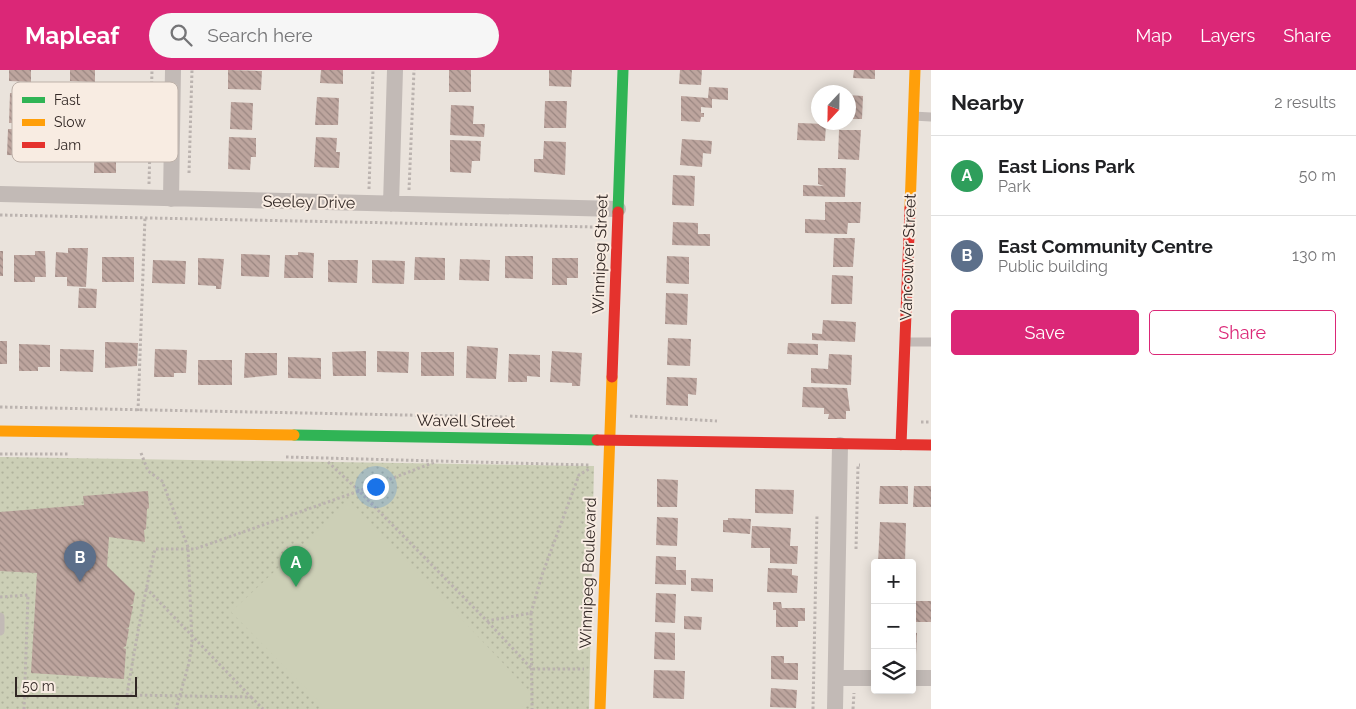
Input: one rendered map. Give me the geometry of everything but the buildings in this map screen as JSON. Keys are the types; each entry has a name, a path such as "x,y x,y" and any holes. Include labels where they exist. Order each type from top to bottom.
{"street":[{"path":"391,204 395,70"},
{"name":"Winnipeg Street","path":"610,439 623,70"},
{"name":"Vancouver Street","path":"901,444 913,116 917,74"},
{"path":"171,199 172,162"},
{"name":"Seeley Drive","path":"0,194 618,208"},
{"name":"Wavell Street","path":"0,432 610,439 840,445 931,445"},
{"name":"Winnipeg Boulevard","path":"600,709 610,439"},
{"path":"835,709 840,445"},
{"path":"836,678 871,678"},
{"path":"916,678 931,678"}],"lane":[{"path":"913,116 931,118"},
{"path":"905,342 931,342"},
{"path":"0,617 0,631"}],"path":[{"path":"189,177 192,70"},
{"path":"369,191 373,70"},
{"path":"409,191 414,70"},
{"path":"148,187 149,162"},
{"path":"0,214 596,227"},
{"path":"138,419 145,217"},
{"path":"0,407 513,417"},
{"path":"630,407 630,417 709,419 726,423"},
{"path":"131,453 150,453"},
{"path":"141,453 148,471 162,481 188,549 191,635 189,663 176,709"},
{"path":"0,454 75,454"},
{"path":"279,457 594,466 579,475 542,575 531,613 532,709"},
{"path":"252,697 127,695 155,549 195,549 438,461"},
{"path":"328,462 359,491 532,669 601,670"},
{"path":"856,551 858,465 868,465"},
{"path":"813,709 817,514"},
{"path":"146,588 262,709"},
{"path":"0,597 28,595 24,709"},
{"path":"487,622 531,613"},
{"path":"853,709 854,693"}],"green space":[{"path":"0,457 594,466 589,709 0,709"},
{"path":"350,501 534,696 520,709 326,709 231,612"}],"traffic: fast":[{"path":"618,212 623,70"},
{"path":"294,435 597,440"}],"traffic: slow":[{"path":"910,208 915,70"},
{"path":"600,709 612,377"},
{"path":"0,431 294,435"}],"traffic: jam":[{"path":"901,445 910,208"},
{"path":"612,377 618,212"},
{"path":"597,440 931,445"}],"place":[{"name":"East Community Centre","path":"80,582"},
{"name":"East Lions Park","path":"296,587"}]}
